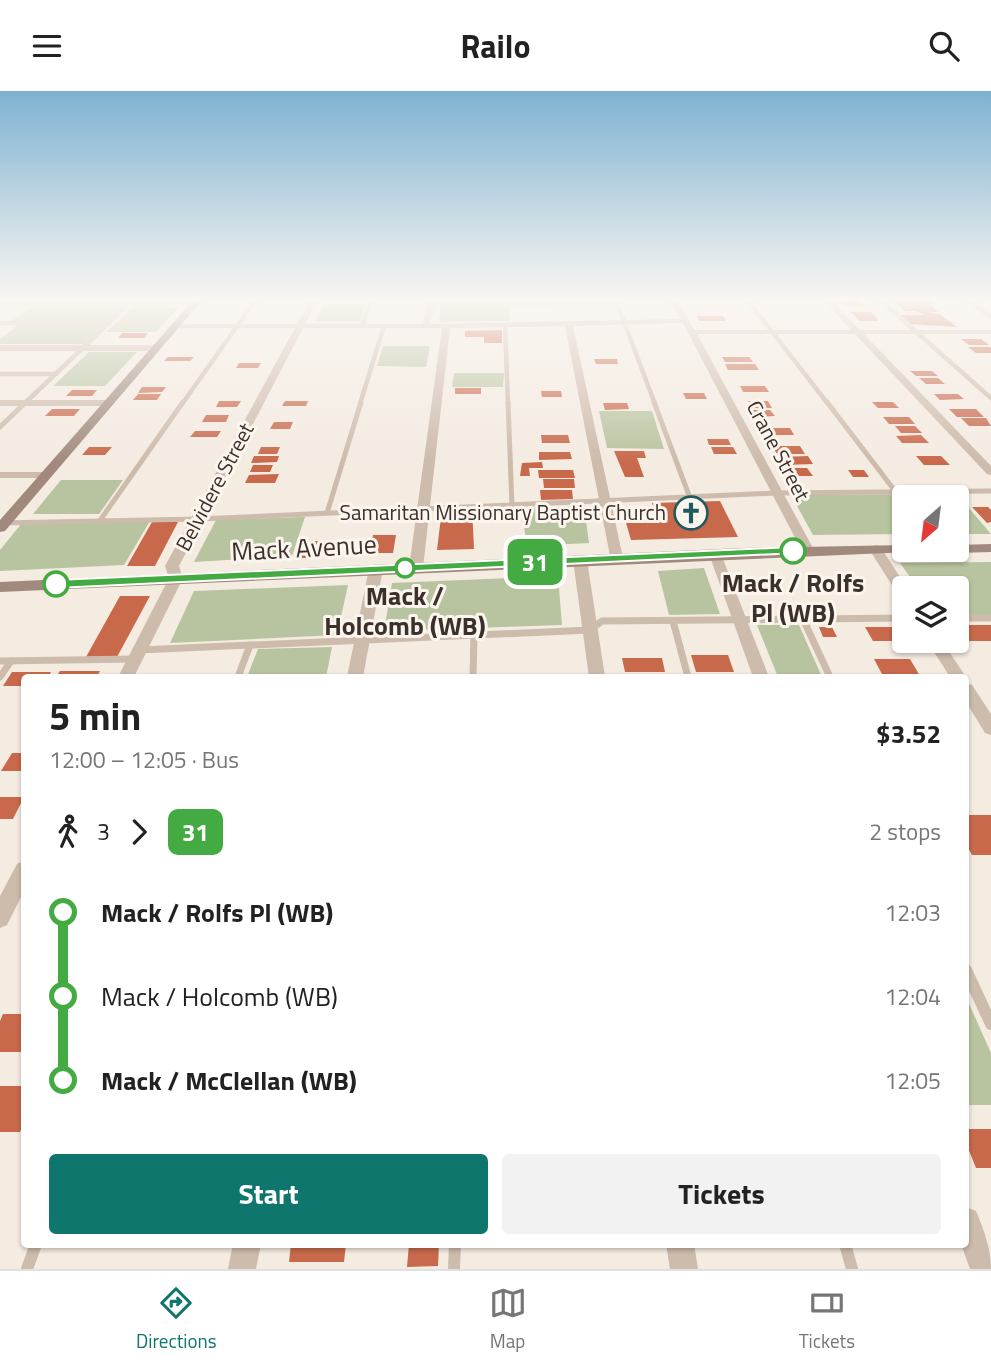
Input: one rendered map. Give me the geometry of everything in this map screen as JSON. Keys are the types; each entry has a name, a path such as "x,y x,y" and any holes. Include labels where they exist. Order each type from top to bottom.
{"main road":[{"path":"2,524 153,353"},
{"path":"970,549 991,548"},
{"name":"Mack Avenue","path":"0,587 616,558 892,549"}],"street":[{"name":"Belvidere Street","path":"128,674 176,578 172,566 286,353"},
{"path":"416,568 443,353"},
{"path":"574,353 616,558"},
{"name":"Crane Street","path":"702,353 808,550"},
{"path":"878,353 991,472"},
{"path":"0,403 109,403"},
{"path":"0,475 46,475"},
{"path":"875,549 893,576"},
{"path":"715,554 760,674"},
{"path":"580,560 597,674"},
{"path":"356,674 376,569"},
{"path":"942,653 956,674"},
{"path":"969,694 991,727"},
{"path":"0,918 21,877"},
{"path":"969,1229 984,1269"},
{"path":"242,1269 246,1248"},
{"path":"681,1248 684,1269"}],"lane":[{"path":"0,427 78,353"},
{"path":"101,519 219,353"},
{"path":"327,513 376,353"},
{"path":"506,353 512,506"},
{"path":"637,353 690,498"},
{"path":"787,353 892,487"},
{"path":"940,353 991,398"},
{"path":"0,374 56,374"},
{"path":"2,524 423,510 776,493 892,491"},
{"path":"970,491 991,491"},
{"path":"0,661 138,655 362,638 590,630 602,621 892,618"},
{"path":"969,618 991,618"},
{"path":"803,619 829,674"},
{"path":"673,621 687,674"},
{"path":"473,674 474,634"},
{"path":"239,674 250,645"},
{"path":"0,677 11,661"},
{"path":"969,976 991,1024"},
{"path":"27,1269 35,1248"},
{"path":"454,1269 455,1248"},
{"path":"846,1248 852,1269"}],"green space":[{"path":"88,353 136,353 105,386 53,386"},
{"path":"381,353 429,353 426,367 377,366"},
{"path":"454,373 504,373 503,387 452,387"},
{"path":"599,411 652,411 664,449 607,448"},
{"path":"61,480 123,480 99,514 33,514"},
{"path":"892,494 892,534 813,535 791,495"},
{"path":"584,506 589,543 527,546 521,508"},
{"path":"970,509 991,534 970,534"},
{"path":"305,517 292,556 194,562 216,520"},
{"path":"150,521 124,565 0,571 0,550 22,523"},
{"path":"991,562 991,615 969,615 969,576 909,576 900,563"},
{"path":"704,568 720,614 669,615 658,571"},
{"path":"558,576 562,625 384,631 392,583"},
{"path":"348,585 337,635 170,643 194,591"},
{"path":"757,625 799,625 821,674 777,674"},
{"path":"332,647 327,674 248,674 258,649"},
{"path":"969,1004 991,1053 991,1105 969,1105"}],"building":[{"path":"168,357 194,357 190,361 164,361"},
{"path":"722,357 749,357 753,362 725,362"},
{"path":"594,359 617,359 618,364 596,364"},
{"path":"239,363 261,363 258,368 236,368"},
{"path":"725,364 755,364 759,370 728,370"},
{"path":"910,371 932,371 938,376 916,376"},
{"path":"919,378 938,378 945,384 926,384"},
{"path":"740,386 765,386 769,392 743,392"},
{"path":"142,387 166,387 162,392 138,393"},
{"path":"455,388 481,388 481,394 455,394"},
{"path":"72,390 97,390 92,396 66,396"},
{"path":"541,391 561,391 562,397 542,397"},
{"path":"683,393 704,393 707,399 686,399"},
{"path":"138,394 161,394 157,400 133,400"},
{"path":"934,394 958,394 964,399 940,400"},
{"path":"219,401 241,401 237,407 216,407"},
{"path":"285,401 308,401 306,406 282,406"},
{"path":"748,401 768,401 772,408 752,408"},
{"path":"872,402 893,402 899,408 878,408"},
{"path":"603,403 627,403 629,409 605,410"},
{"path":"52,409 80,409 74,416 45,416"},
{"path":"949,409 976,409 984,417 957,417"},
{"path":"752,410 770,410 775,416 756,417"},
{"path":"206,415 229,415 226,422 202,422"},
{"path":"883,417 909,417 915,424 889,424"},
{"path":"961,418 986,418 991,426 969,426"},
{"path":"274,422 293,422 290,429 270,429"},
{"path":"895,426 915,426 922,433 901,433"},
{"path":"763,428 790,428 794,435 767,435"},
{"path":"195,431 221,431 217,437 190,437"},
{"path":"541,435 568,435 570,443 542,443"},
{"path":"921,435 929,443 902,443 896,436"},
{"path":"707,439 728,439 731,445 709,445"},
{"path":"772,446 800,446 805,454 777,454"},
{"path":"89,447 112,447 105,455 82,455"},
{"path":"261,447 280,447 277,454 258,454"},
{"path":"711,447 733,447 737,454 714,454"},
{"path":"614,451 644,451 646,458 637,458 644,477 625,477"},
{"path":"539,452 570,452 572,459 539,460"},
{"path":"254,456 279,456 277,462 251,463"},
{"path":"808,456 813,464 784,465 779,457"},
{"path":"916,456 941,456 950,465 924,465"},
{"path":"542,462 543,468 529,468 530,476 520,476 522,463"},
{"path":"253,465 273,465 270,472 250,472"},
{"path":"786,468 807,468 813,476 791,476"},
{"path":"538,470 573,470 575,478 539,478"},
{"path":"848,470 864,470 869,477 853,477"},
{"path":"279,474 275,483 245,483 249,475"},
{"path":"543,479 574,479 575,488 544,488"},
{"path":"540,490 572,490 573,499 541,500"},
{"name":"Samaritan Missionary Baptist Church","path":"720,501 738,537 631,540 626,523 659,523 652,503"},
{"path":"472,507 474,549 437,550 442,509"},
{"path":"972,507 988,507 991,510 991,522 987,523"},
{"path":"152,522 178,522 155,566 127,566"},
{"path":"373,535 396,535 393,553 370,553"},
{"path":"302,541 318,541 313,558 296,558"},
{"path":"120,596 150,596 117,657 86,657"},
{"path":"969,625 991,625 991,641 969,641"},
{"path":"819,627 832,627 837,637 823,637"},
{"path":"865,627 892,627 892,641 873,641"},
{"path":"691,655 728,655 734,672 696,672"},
{"path":"622,658 662,658 665,672 625,672"},
{"path":"874,659 910,659 919,674 882,674"},
{"path":"60,671 100,671 98,674 58,674"},
{"path":"12,672 51,672 21,674 21,686 3,686"},
{"path":"12,753 21,753 21,771 1,771"},
{"path":"0,797 21,797 13,819 0,819"},
{"path":"969,815 991,815 991,855 972,855 969,850"},
{"path":"3,1014 21,1014 21,1052 0,1052 0,1021"},
{"path":"0,1086 21,1086 20,1132 0,1132"},
{"path":"969,1129 991,1129 991,1168 976,1168 969,1150"},
{"path":"291,1248 346,1248 344,1262 289,1262"},
{"path":"409,1248 439,1248 438,1266 407,1267"}],"bus line":[{"name":"31","path":"56,584 793,551"}],"place":[{"name":"Samaritan Missionary Baptist Church","path":"691,513"},
{"name":"Mack / Rolfs Pl (WB)","path":"793,551"},
{"name":"Mack / Holcomb (WB)","path":"405,568"}]}
